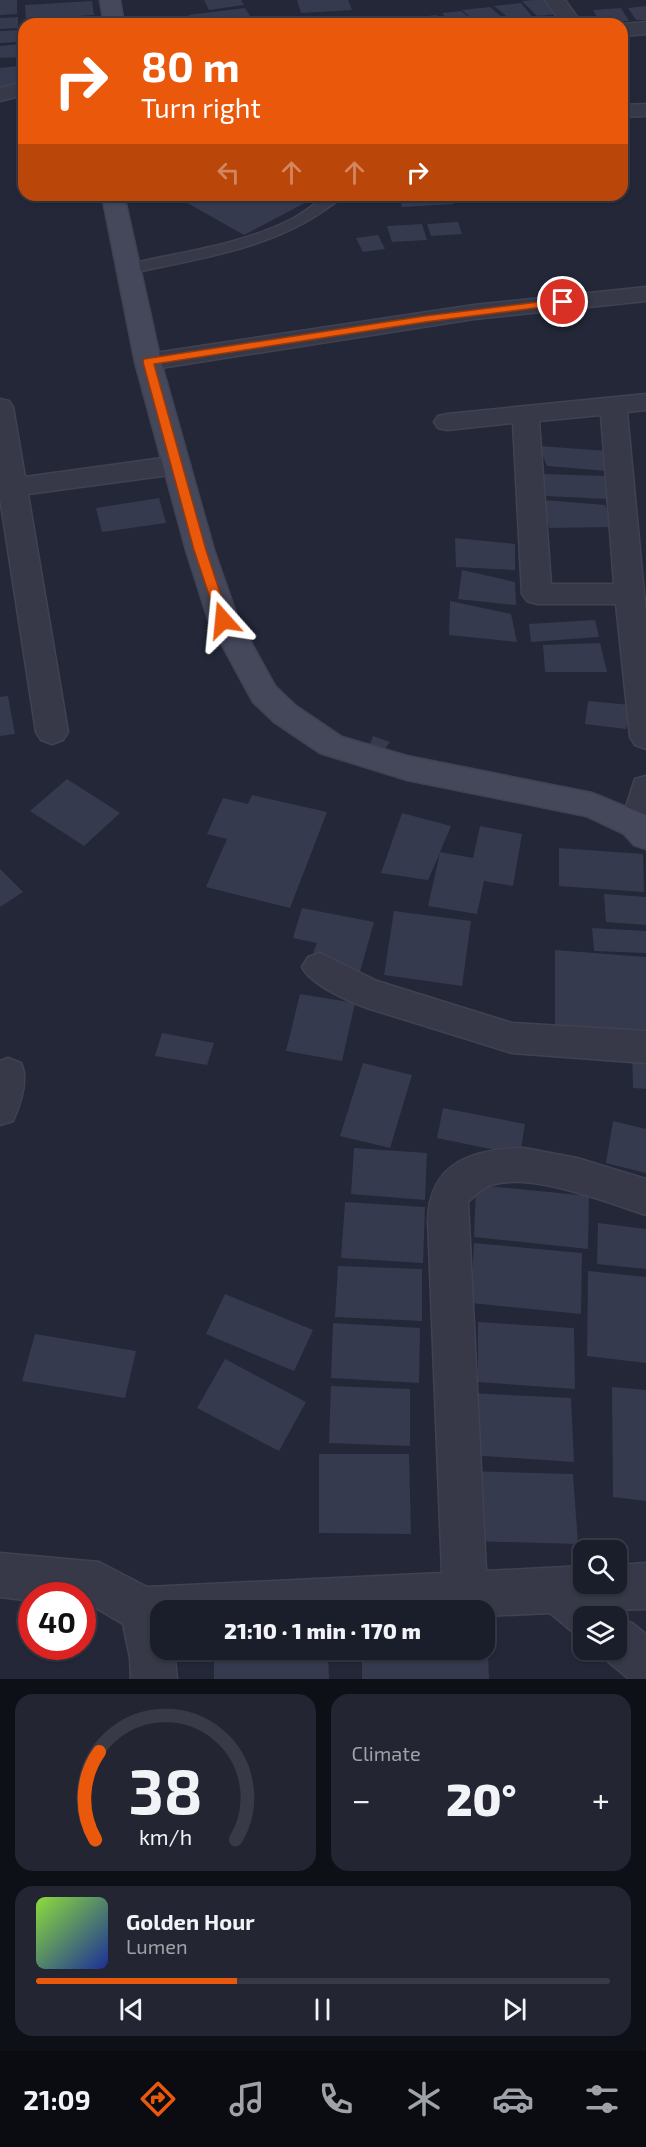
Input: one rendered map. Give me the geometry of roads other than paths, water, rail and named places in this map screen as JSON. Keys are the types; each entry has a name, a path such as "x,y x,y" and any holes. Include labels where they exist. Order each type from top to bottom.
{"street":[{"path":"110,0 113,18"},
{"path":"555,0 568,18"},
{"path":"628,30 646,28"},
{"path":"0,95 18,90"},
{"path":"628,111 646,110"},
{"path":"114,201 126,269 148,362 200,550 223,620 264,694 285,714 330,745 357,755 407,768 591,805 641,830 646,788"},
{"path":"148,362 445,316 646,294"},
{"path":"447,422 646,402"},
{"path":"613,405 629,594 646,737"},
{"path":"0,407 7,489 52,732"},
{"path":"525,414 537,594 629,594"},
{"path":"7,489 177,465"},
{"path":"320,967 367,993 512,1038 646,1047"},
{"path":"465,1595 448,1233 449,1196 465,1179 484,1169 515,1164 559,1171 646,1197"},
{"path":"0,1575 99,1585 142,1610 465,1595 573,1604 646,1586"},
{"path":"142,1610 153,1658 154,1679"},
{"path":"627,1648 646,1663"}],"lane":[{"path":"126,269 219,248 279,229 299,220 328,201"}]}
